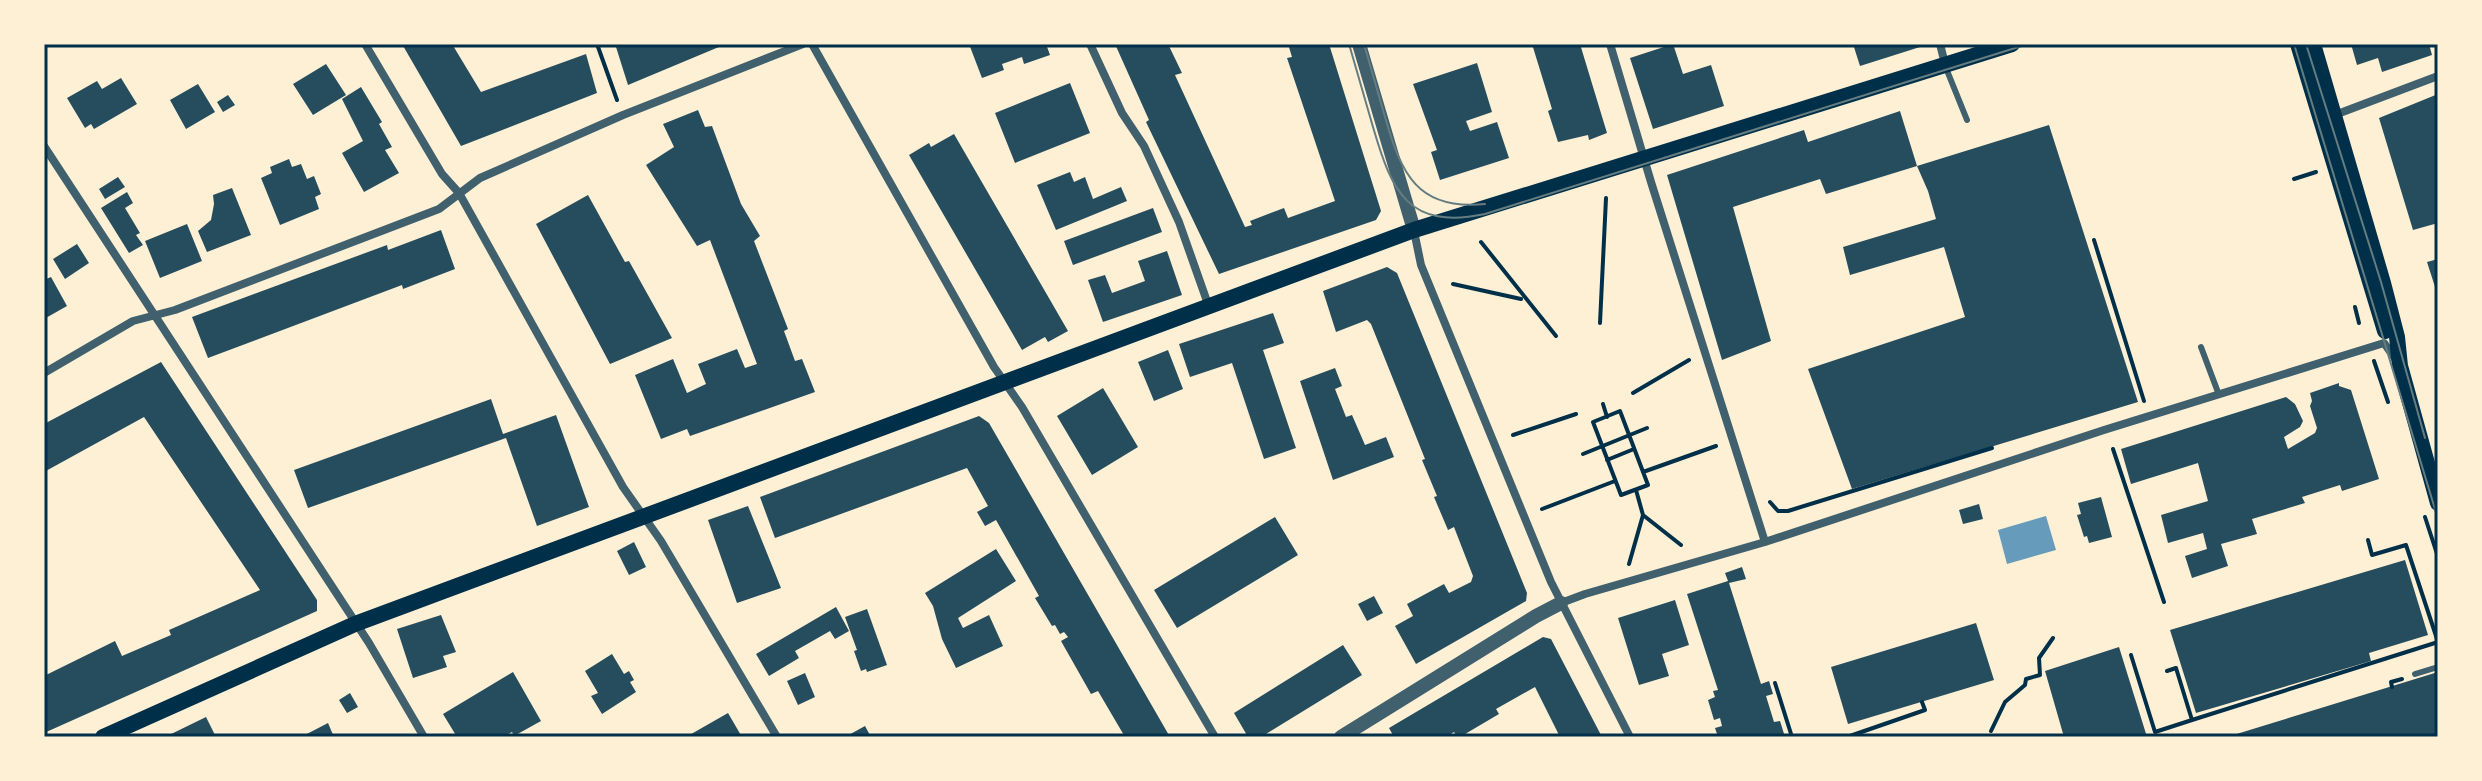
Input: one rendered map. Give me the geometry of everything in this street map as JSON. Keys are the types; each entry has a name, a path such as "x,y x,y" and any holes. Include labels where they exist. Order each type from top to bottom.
{"main road":[{"path":"103,737 355,624 1414,230 2012,44"},
{"path":"2298,44 2383,283 2397,337 2400,366 2438,503"},
{"path":"2313,44 2326,118 2386,340 2400,366"}],"street":[{"path":"365,44 442,174 459,193 623,487 661,541 777,737"},
{"path":"44,373 133,321 175,310 439,209 480,178 623,115 803,44"},
{"path":"812,44 994,367 1006,381 1215,737"},
{"path":"1090,44 1122,113 1144,146 1179,222 1209,307"},
{"path":"1359,44 1414,230 1421,265 1561,603 1630,737"},
{"path":"1610,44 1765,542"},
{"path":"1940,44 1946,65"},
{"path":"2326,118 2438,76"},
{"path":"44,146 355,624 424,737"},
{"path":"1341,737 1561,603 1765,542 2386,340"}],"lane":[{"path":"1946,65 1967,120"},
{"path":"2201,347 2219,395"},
{"path":"2415,674 2438,667"}],"path":[{"path":"597,44 617,100"},
{"path":"2294,179 2316,172"},
{"path":"1600,323 1606,198"},
{"path":"2094,240 2144,401"},
{"path":"1481,242 1556,336"},
{"path":"1453,284 1524,299"},
{"path":"1633,393 1689,360"},
{"path":"1603,404 1607,417"},
{"path":"1620,411 1629,435 1648,485 1621,495 1593,422 1620,411"},
{"path":"1513,435 1576,414"},
{"path":"1583,454 1647,428"},
{"path":"1643,472 1716,446"},
{"path":"1766,488 1770,503 1778,511 1788,511 1996,447"},
{"path":"1607,460 1634,449"},
{"path":"2113,449 2164,602"},
{"path":"1542,509 1615,481"},
{"path":"1629,564 1643,515 1636,489"},
{"path":"1643,515 1681,545"},
{"path":"2131,655 2155,732 2438,642 2406,545 2372,555 2368,540"},
{"path":"1991,731 2005,702 2025,685 2026,679 2040,675 2039,658 2053,638"},
{"path":"2167,671 2176,668 2192,720"},
{"path":"2392,687 2391,682 2398,681"},
{"path":"1775,683 1792,737"},
{"path":"1847,737 1925,710 1922,702"}],"water":[{"path":"2046,516 2056,550 2007,564 1998,530"}],"building":[{"path":"402,44 452,44 481,92 586,54 597,93 461,146"},
{"path":"622,44 726,44 628,85 616,47"},
{"path":"969,44 1046,44 1050,55 1024,64 1022,57 1002,64 1004,70 982,78"},
{"path":"1115,44 1168,44 1182,73 1175,75 1245,227 1252,225 1250,221 1284,208 1288,218 1335,201 1287,58 1292,57 1288,44 1329,44 1381,211 1376,220 1219,274 1146,122 1149,120"},
{"path":"1532,44 1580,44 1607,133 1589,140 1588,135 1558,142 1548,111 1552,109"},
{"path":"1673,44 1683,74 1711,65 1724,106 1653,129 1630,58"},
{"path":"1853,44 1919,44 1920,47 1860,66"},
{"path":"2351,44 2429,44 2432,55 2382,72 2378,58 2357,65"},
{"path":"1477,63 1492,112 1466,121 1470,131 1497,122 1509,158 1440,180 1431,152 1437,150 1413,84"},
{"path":"326,64 346,95 313,115 293,84"},
{"path":"121,78 137,104 94,129 91,124 85,128 67,98 97,81 102,89"},
{"path":"1070,83 1090,133 1015,163 995,113"},
{"path":"198,84 215,112 186,129 170,100"},
{"path":"361,87 382,122 379,124 392,147 385,150 399,173 364,192 342,153 363,141 342,99"},
{"path":"2438,94 2438,223 2413,230 2379,118"},
{"path":"228,95 235,105 223,112 217,102"},
{"path":"698,110 705,127 712,126 741,204 760,236 754,241 788,329 784,331 795,361 802,359 815,392 690,436 687,429 661,439 635,375 673,359 687,393 706,384 698,364 737,349 745,368 757,364 710,240 697,246 646,165 674,147 663,124"},
{"path":"1900,111 1917,166 1826,194 1820,179 1733,207 1771,341 1722,360 1667,175 1804,130 1808,142"},
{"path":"2049,125 2138,402 1852,489 1808,369 1965,317 1944,247 1850,275 1843,247 1936,219 1917,166"},
{"path":"954,134 1068,331 1048,342 1045,337 1022,350 909,155 929,143 931,147"},
{"path":"289,159 292,167 301,164 307,179 314,176 321,194 315,197 319,209 280,225 261,178 272,173 270,167"},
{"path":"1070,172 1074,182 1085,177 1093,199 1121,187 1127,201 1056,230 1037,185"},
{"path":"118,177 125,187 105,199 99,189"},
{"path":"232,188 251,235 207,252 198,231 211,220 213,195"},
{"path":"127,192 133,203 125,208 140,233 136,235 143,245 129,253 101,208"},
{"path":"588,195 672,338 610,364 536,224"},
{"path":"1153,208 1162,232 1073,265 1064,241"},
{"path":"187,224 202,261 160,278 145,241"},
{"path":"441,230 455,269 403,289 402,285 208,358 192,317 387,245 388,250"},
{"path":"77,244 89,263 65,279 53,259"},
{"path":"1167,251 1182,295 1103,322 1088,280 1105,275 1112,293 1145,281 1138,261"},
{"path":"2438,259 2438,290 2436,290 2427,262"},
{"path":"1387,267 1397,273 1527,593 1526,601 1416,664 1395,626 1413,616 1407,604 1444,584 1449,593 1471,582 1473,576 1454,527 1448,530 1434,497 1437,496 1422,460 1425,459 1371,324 1367,320 1336,332 1323,291"},
{"path":"51,277 67,306 44,319 44,280"},
{"path":"1273,313 1284,343 1263,350 1296,448 1264,459 1232,363 1190,377 1179,344"},
{"path":"1168,350 1183,389 1154,401 1138,362"},
{"path":"161,362 317,600 317,611 44,733 44,676 115,641 122,656 171,635 169,630 260,590 144,417 44,472 44,424"},
{"path":"1335,368 1342,386 1335,389 1346,417 1352,415 1365,445 1386,437 1394,457 1333,480 1300,381"},
{"path":"2339,383 2339,386 2351,390 2379,479 2342,491 2340,485 2302,497 2305,503 2252,519 2257,534 2221,544 2228,566 2192,578 2185,556 2207,549 2203,533 2168,543 2161,515 2208,501 2198,463 2131,484 2121,449 2286,397 2295,404 2303,421 2300,427 2284,437 2288,449 2315,433 2317,428 2310,406 2310,393"},
{"path":"1103,388 1138,447 1092,475 1057,416"},
{"path":"491,399 503,434 556,415 589,507 537,526 506,438 308,508 294,470"},
{"path":"979,416 989,423 1170,737 1125,737 1098,691 1091,694 1061,641 1068,637 1064,632 1060,634 1055,625 1052,626 1035,598 1039,596 996,520 985,526 977,512 988,506 967,468 775,538 760,497"},
{"path":"2101,497 2112,537 2089,543 2077,515 2081,514 2078,503"},
{"path":"1979,504 1983,519 1963,524 1959,510"},
{"path":"748,506 781,588 737,603 708,520"},
{"path":"1275,517 1298,555 1177,628 1154,590"},
{"path":"634,542 646,567 629,575 617,551"},
{"path":"996,549 1016,581 958,618 963,628 989,615 1003,646 956,668 942,639 933,606 925,593"},
{"path":"2405,560 2428,635 2369,653 2371,661 2196,713 2170,630"},
{"path":"1742,567 1746,579 1729,583 1761,684 1769,681 1773,694 1766,696 1774,722 1780,721 1785,737 1718,737 1715,728 1722,726 1720,718 1714,720 1708,700 1715,697 1713,691 1718,690 1687,594 1728,581 1725,573"},
{"path":"1374,596 1383,613 1367,621 1358,604"},
{"path":"1675,600 1689,645 1662,654 1669,676 1639,685 1618,618"},
{"path":"836,607 849,631 835,639 830,631 795,651 799,658 769,676 756,654"},
{"path":"867,609 887,665 867,672 866,669 861,671 845,617"},
{"path":"441,615 456,652 443,656 447,667 413,678 397,629"},
{"path":"1976,623 1994,680 1848,724 1831,667"},
{"path":"1543,637 1551,639 1602,737 1560,737 1535,687 1496,709 1499,714 1460,737 1454,732 1446,737 1394,737 1389,728"},
{"path":"1343,645 1362,675 1261,737 1248,737 1234,713"},
{"path":"2119,647 2147,737 2064,737 2045,671"},
{"path":"612,654 624,674 629,671 634,680 630,682 636,692 602,714 591,696 598,693 585,671"},
{"path":"513,672 541,721 514,736 512,732 503,737 457,737 443,714"},
{"path":"2438,672 2438,737 2230,737 2230,736"},
{"path":"805,673 815,697 798,705 787,681"},
{"path":"350,693 358,707 347,713 339,700"},
{"path":"728,713 742,737 686,737"},
{"path":"206,717 216,737 165,737"},
{"path":"328,723 334,737 301,737"},
{"path":"865,726 871,737 845,737"}],"tram line":[{"path":"1349,44 1380,150 1396,187 1407,201 1421,211 1459,218 1485,214 2028,44"},
{"path":"1364,44 1391,137 1406,171 1428,194 1443,201 1462,205 1485,204"},
{"path":"2294,44 2438,519"},
{"path":"2306,44 2381,282 2425,438"}]}
